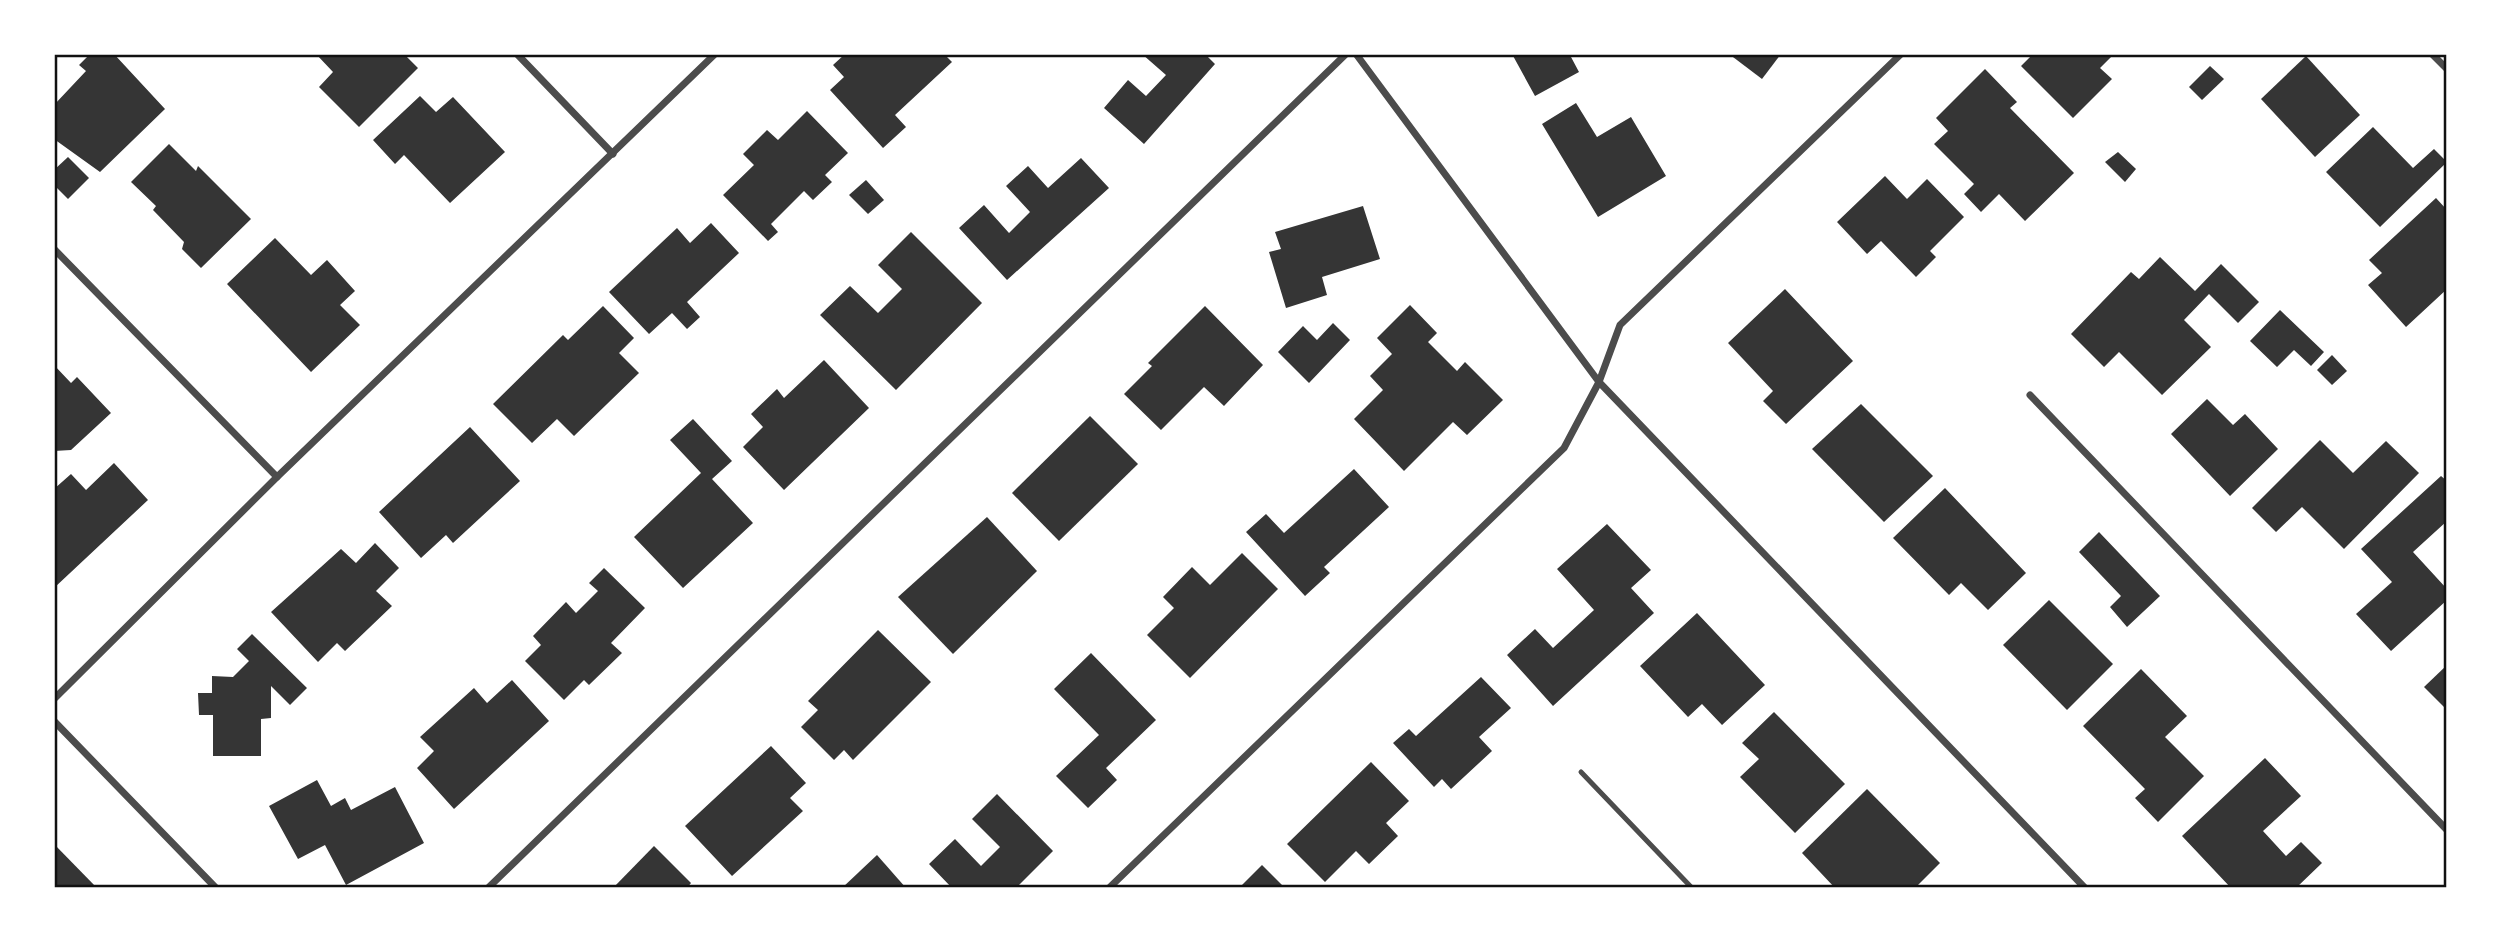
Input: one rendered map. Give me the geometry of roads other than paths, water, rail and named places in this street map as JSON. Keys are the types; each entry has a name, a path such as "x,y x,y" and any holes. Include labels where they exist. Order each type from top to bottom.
{"street":[{"path":"517,54 613,154"},
{"path":"54,699 277,477 715,54"},
{"path":"488,888 1346,54"},
{"path":"1356,54 1600,382 2085,888"},
{"path":"1109,888 1564,448 1600,382 1620,325 1900,54"},
{"path":"2432,54 2447,69"},
{"path":"54,249 277,477"},
{"path":"2029,395 2447,830"},
{"path":"54,721 216,888"}],"lane":[{"path":"1581,772 1692,888"}]}
